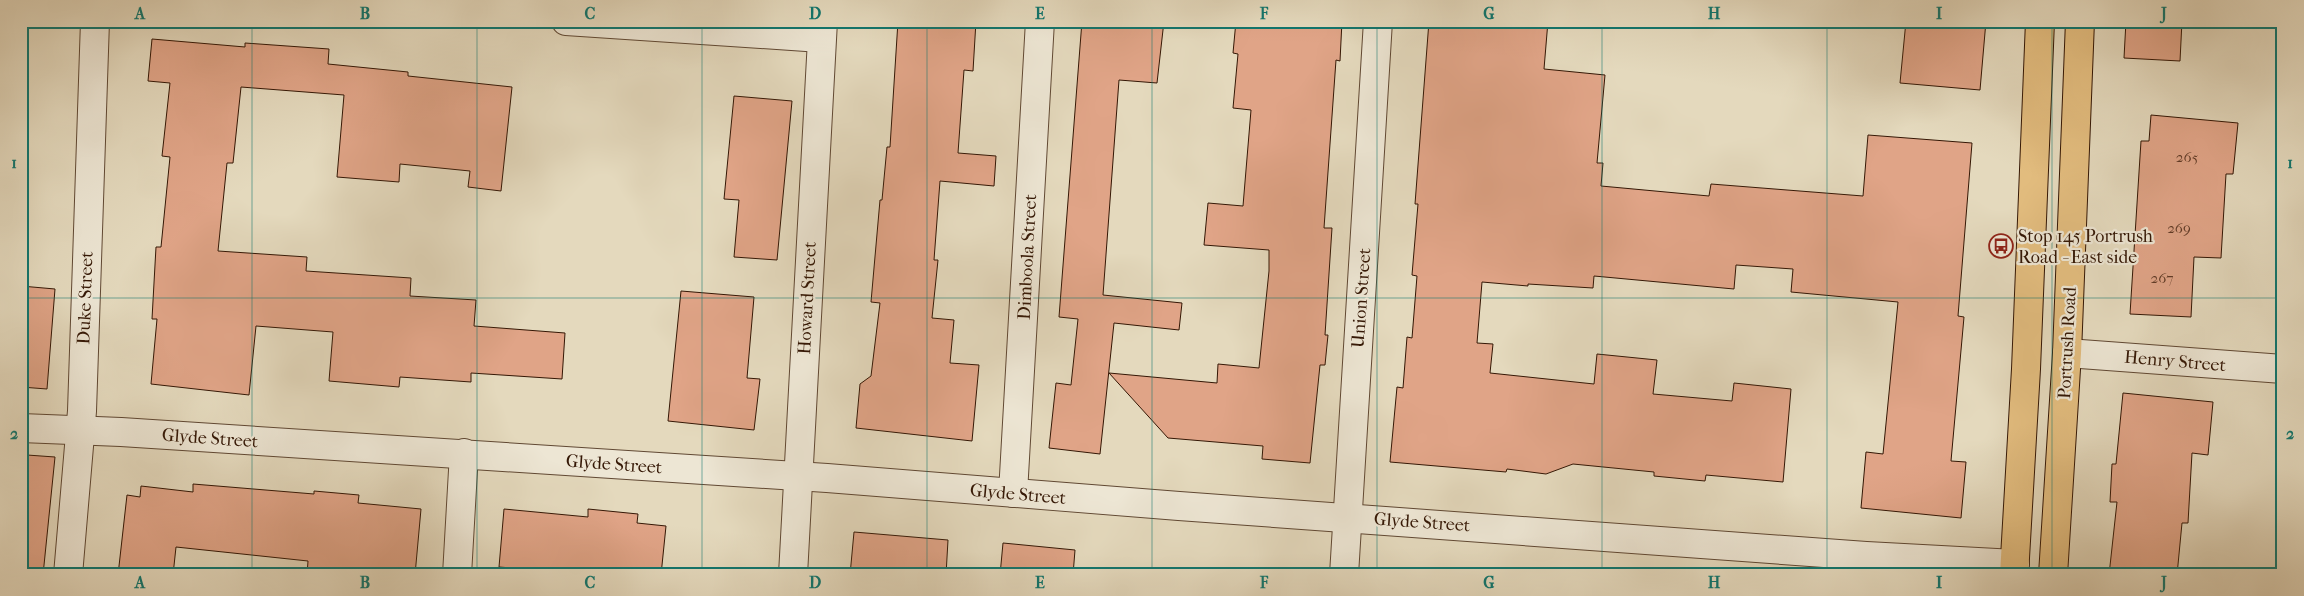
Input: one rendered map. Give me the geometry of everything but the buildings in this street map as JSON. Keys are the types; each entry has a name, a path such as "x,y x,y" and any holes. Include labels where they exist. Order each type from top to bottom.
{"highway":[{"path":"2014,569 2026,369 2040,21"},
{"name":"Portrush Road","path":"2052,575 2067,353 2080,21"}],"street":[{"name":"Duke Street","path":"68,575 82,411 95,21"},
{"path":"566,21 822,30"},
{"name":"Dimboola Street","path":"1013,493 1040,21"},
{"name":"Union Street","path":"1344,575 1378,21"},
{"name":"Howard Street","path":"794,575 822,30"},
{"name":"Henry Street","path":"2067,353 2283,369"},
{"name":"Glyde Street","path":"21,428 798,476 1846,554 2014,569"},
{"path":"457,575 464,454"}],"place":[{"name":"Stop 145 Portrush Road - East side","path":"2001,246"}]}
